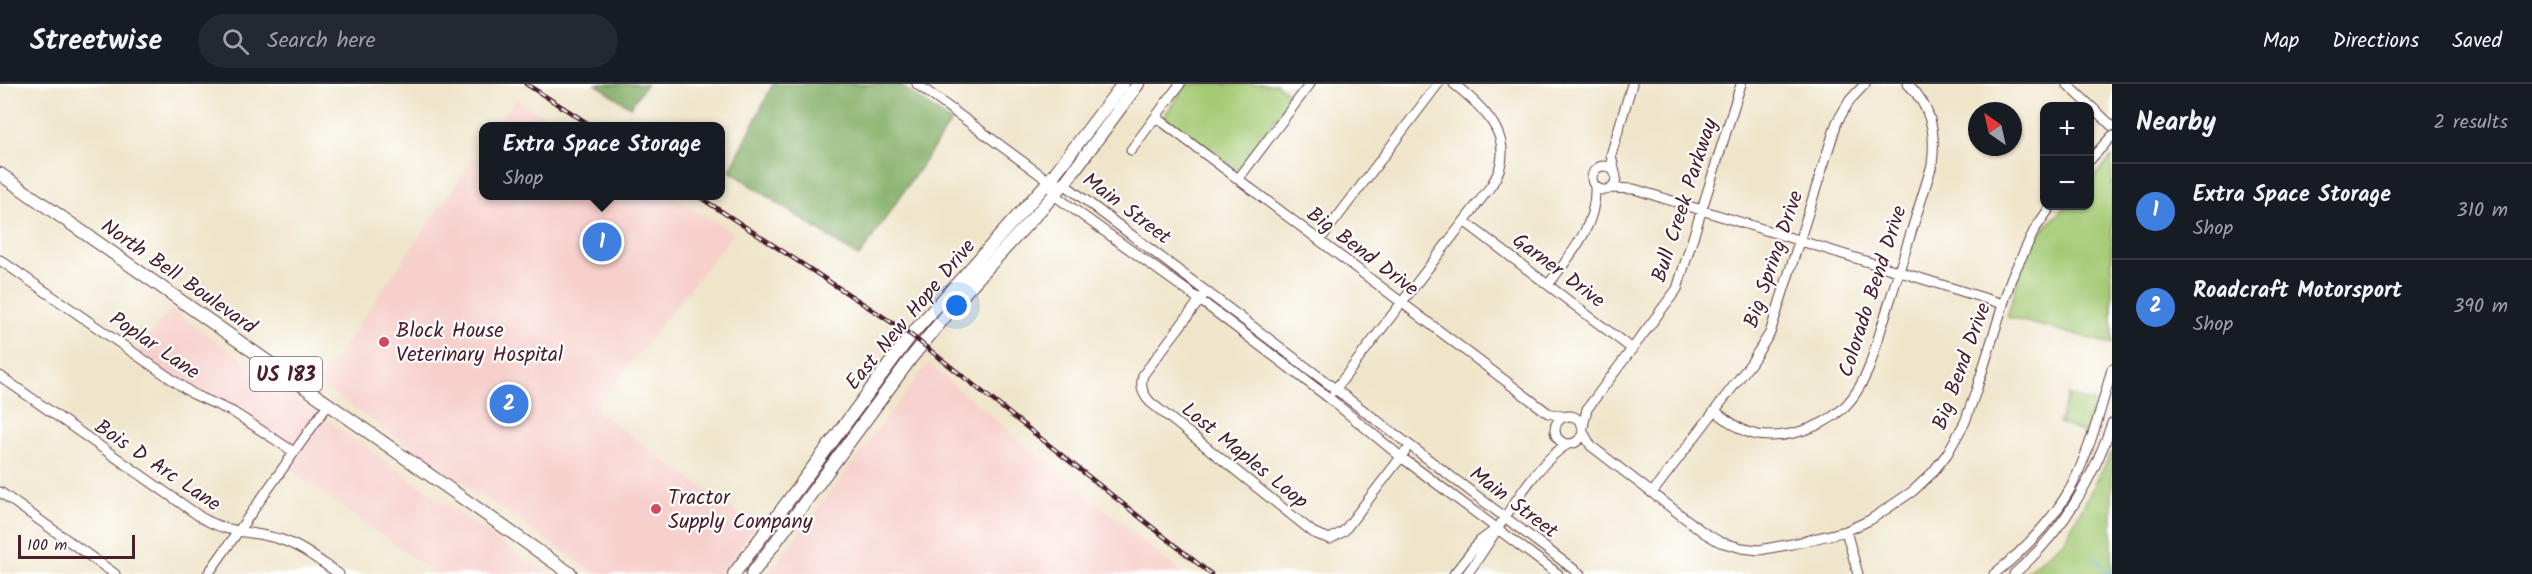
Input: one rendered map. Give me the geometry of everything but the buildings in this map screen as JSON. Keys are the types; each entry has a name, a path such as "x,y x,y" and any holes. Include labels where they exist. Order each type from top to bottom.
{"main road":[{"name":"East New Hope Drive","path":"734,574 911,335 1049,181 1123,84"},
{"name":"East New Hope Drive","path":"752,574 910,358 1064,184 1138,84"},
{"name":"North Bell Boulevard","path":"0,174 571,574"}],"street":[{"path":"917,84 1049,181"},
{"path":"1131,150 1180,84"},
{"path":"1239,178 1310,84"},
{"path":"1320,240 1438,84"},
{"path":"1329,398 1494,182 1502,153 1500,138 1487,112 1454,84"},
{"path":"1596,203 1614,183 1615,175 1611,155 1632,84"},
{"name":"Bull Creek Parkway","path":"1583,430 1587,409 1677,289 1741,84"},
{"name":"Big Spring Drive","path":"1652,493 1715,411 1770,333 1837,122 1850,100 1865,84"},
{"name":"Colorado Bend Drive","path":"1715,411 1747,432 1768,436 1813,426 1841,410 1856,394 1869,368 1932,165 1935,141 1926,110 1916,92 1908,84"},
{"path":"2067,84 2112,126"},
{"name":"Big Bend Drive","path":"1156,117 1548,413 1568,417"},
{"path":"2094,156 2112,136"},
{"path":"1548,285 1586,233 1596,203 1592,176 1611,155"},
{"path":"1598,167 1610,167 1615,175 1634,189"},
{"name":"Main Street","path":"1049,181 1064,184 1580,574"},
{"name":"Main Street","path":"1049,181 1054,195 1200,300 1329,398 1401,457 1558,574"},
{"path":"1595,186 1601,190 1634,189 2003,303"},
{"name":"Big Bend Drive","path":"1583,430 1591,446 1703,532 1720,542 1759,550 1846,531 1877,516 1913,491 1932,473 1947,454 1968,413 2003,303 2021,256 2049,210"},
{"name":"Garner Drive","path":"1464,221 1632,349"},
{"name":"Poplar Lane","path":"0,260 193,394 233,412 294,452"},
{"name":"Lost Maples Loop","path":"1207,291 1143,375 1141,388 1144,396 1314,533 1330,539 1344,531 1410,446"},
{"path":"1994,574 2044,527 2077,477 2109,392 2112,369"},
{"name":"Bois D Arc Lane","path":"0,376 186,509 219,528 269,536 295,545 339,574"},
{"path":"208,574 329,404"},
{"name":"Bull Creek Parkway","path":"1568,417 1587,409"},
{"name":"Big Bend Drive","path":"1548,413 1556,432"},
{"path":"1467,574 1487,549 1497,528 1554,452 1580,439 1583,430 1578,420 1568,417 1560,421 1556,432 1554,452"},
{"path":"2014,574 2054,534 2080,496 2100,459 2112,423"},
{"path":"1556,432 1561,441 1571,444"},
{"name":"Big Bend Drive","path":"1571,444 1591,446"},
{"path":"0,492 115,574"},
{"path":"2044,527 2054,534"},
{"path":"1454,574 1480,541 1497,528"},
{"path":"1846,531 1858,574"}],"shaded area":[{"path":"516,98 555,122 499,122"},
{"path":"479,151 479,200 680,200 734,233 594,409 756,526 719,574 596,574 318,383"},
{"path":"170,309 545,574 436,574 297,475 290,467 296,457 232,416 189,396 134,357"},
{"path":"928,364 1183,574 768,574"}],"green space":[{"path":"596,84 646,84 630,107"},
{"path":"773,84 899,84 951,122 859,257 730,171"},
{"path":"1187,84 1276,84 1292,96 1237,170 1164,116"},
{"path":"2112,157 2112,344 2007,317 2029,244 2062,210 2094,210 2094,177"},
{"path":"2068,395 2093,402 2085,433 2059,423"},
{"path":"2112,452 2112,574 2024,574 2064,542"}],"waterway":[{"path":"2093,556 2111,574"}],"railway":[{"path":"526,84 586,122"},
{"path":"704,200 911,335 1211,574"}],"place":[{"name":"Extra Space Storage","path":"602,242"},
{"name":"Block House Veterinary Hospital","path":"384,342"},
{"name":"Roadcraft Motorsport","path":"509,404"},
{"name":"Tractor Supply Company","path":"656,509"}]}
